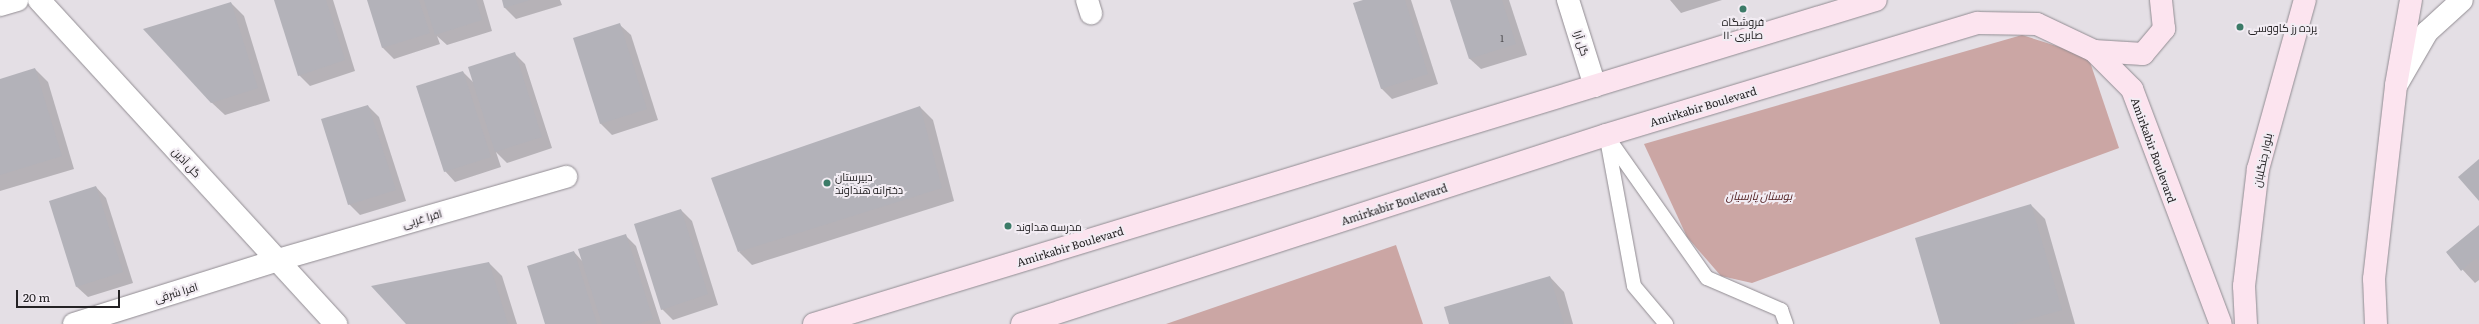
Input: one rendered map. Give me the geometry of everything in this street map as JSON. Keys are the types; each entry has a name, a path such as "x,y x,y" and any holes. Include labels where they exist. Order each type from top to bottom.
{"main road":[{"name":"Amirkabir Boulevard","path":"814,324 1876,0"},
{"path":"2094,51 2143,54 2164,29 2161,0"},
{"name":"بلوار جنگلبان","path":"2246,324 2244,286 2258,169 2305,0"},
{"path":"2376,324 2374,279 2396,85 2411,0"},
{"name":"Amirkabir Boulevard","path":"1022,324 1606,135 1978,23 2037,24 2094,51 2132,89 2221,324"}],"street":[{"path":"0,5 17,0"},
{"name":"گل آذین","path":"38,0 336,324"},
{"name":"گل آرا","path":"1568,0 1595,86"},
{"path":"2396,85 2427,32 2462,0"},
{"name":"افرا غربی","path":"278,260 566,176"},
{"name":"افرا شرقی","path":"74,324 278,260"}],"lane":[{"path":"1606,135 1634,286 1666,324"},
{"path":"1606,135 1707,278 1781,310 1786,324"}],"green space":[{"name":"بوستان پارسیان","path":"2022,35 2088,56 2119,148 1752,283 1721,276 1687,237 1644,144"},
{"path":"1396,245 1423,324 1166,324"}],"building":[{"path":"274,0 326,0 345,60 298,76"},
{"path":"367,0 419,0 430,33 382,48"},
{"path":"424,0 476,0 482,20 435,35"},
{"path":"502,0 530,0 504,8"},
{"path":"1363,0 1405,0 1428,74 1381,89 1353,3"},
{"path":"1450,0 1502,0 1516,44 1469,59"},
{"path":"231,2 258,88 211,103 143,29"},
{"path":"620,23 647,109 600,124 573,38"},
{"path":"515,52 542,137 495,152 468,67"},
{"path":"35,68 62,156 0,175 0,79"},
{"path":"463,71 491,157 444,172 416,86"},
{"path":"368,105 396,190 348,205 321,119"},
{"name":"دبیرستان دخترانه هنداوند","path":"920,106 942,188 738,252 711,178"},
{"path":"2479,159 2479,201 2458,177"},
{"path":"96,186 123,272 76,287 49,201"},
{"path":"2031,204 2062,310 2012,324 1940,324 1915,238"},
{"path":"681,209 708,294 661,310 634,224"},
{"path":"2479,225 2479,261 2476,258 2461,271 2446,252"},
{"path":"626,234 653,319 638,324 602,324 578,249"},
{"path":"574,251 597,324 545,324 527,266"},
{"path":"489,262 508,324 406,324 371,286"},
{"path":"1550,276 1564,324 1449,324 1444,307"}],"place":[{"name":"فروشگاه صابری ۱۱۰","path":"1743,9"},
{"name":"پرده رز کاووسی","path":"2240,27"},
{"name":"دبیرستان دخترانه هنداوند","path":"827,183"},
{"name":"مدرسه هداوند","path":"1008,226"}]}
